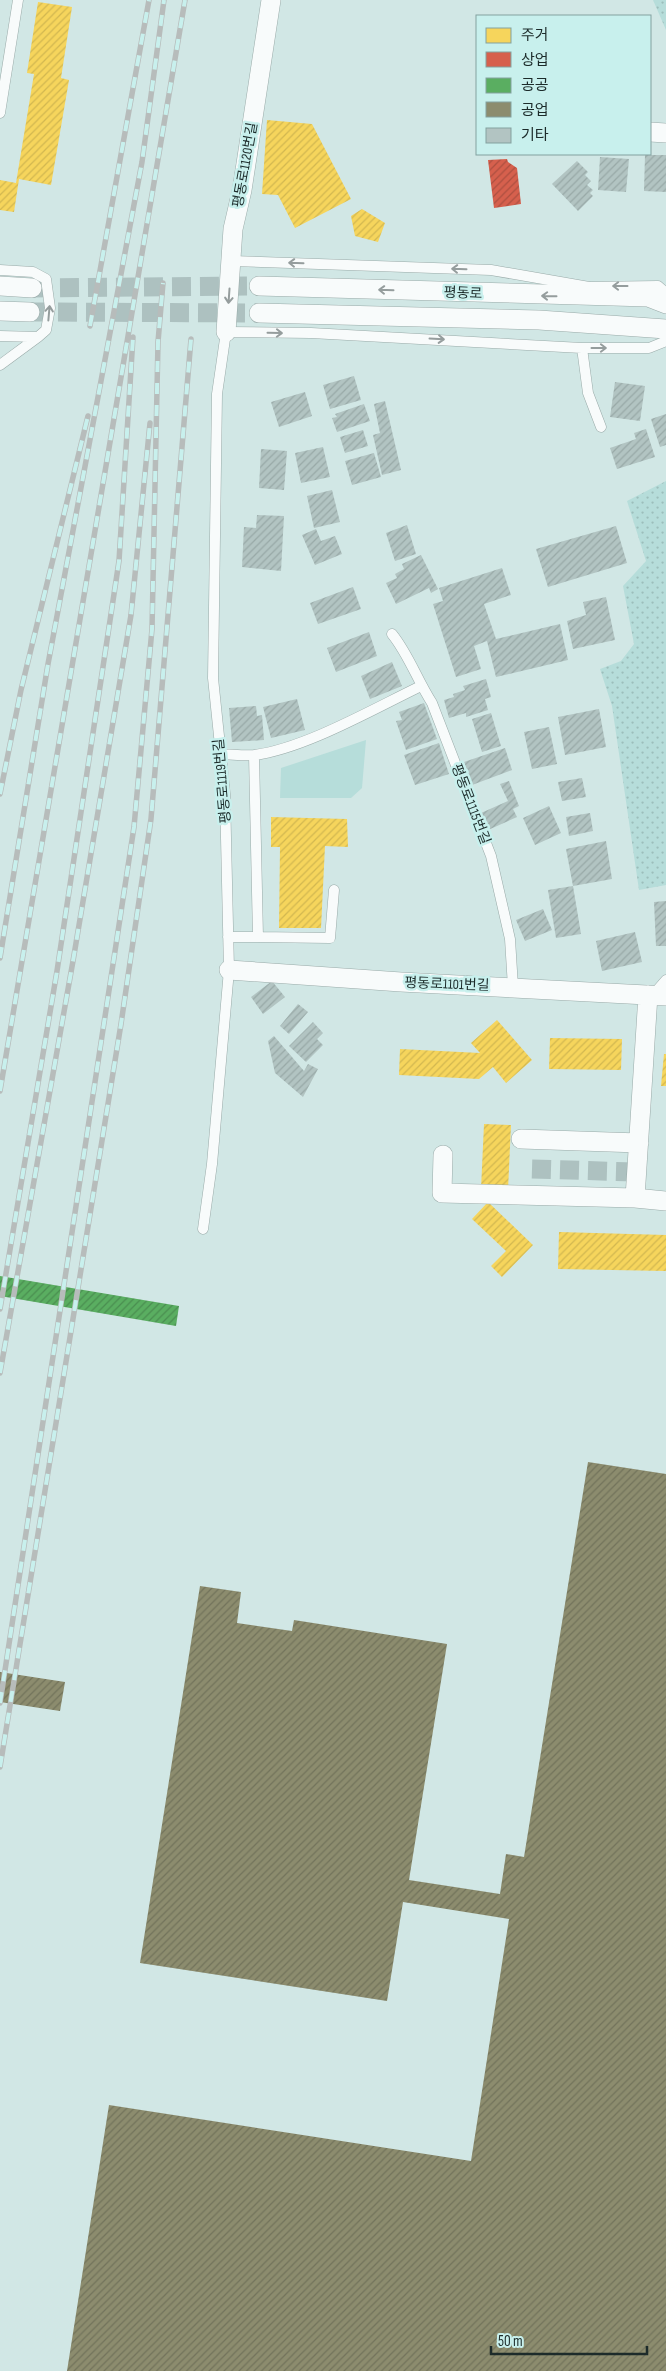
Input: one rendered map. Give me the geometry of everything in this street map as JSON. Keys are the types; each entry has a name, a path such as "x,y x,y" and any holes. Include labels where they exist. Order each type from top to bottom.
{"street":[{"name":"평동로1120번길","path":"226,332 233,229 242,190 271,0"},
{"path":"651,132 666,133"},
{"path":"0,286 32,288"},
{"name":"평동로","path":"259,286 648,297 666,304"},
{"path":"0,311 30,312"},
{"name":"평동로","path":"260,312 539,320 666,329"},
{"name":"평동로1101번길","path":"229,970 401,982 513,987 661,988"},
{"path":"635,1198 638,1143 661,988"},
{"path":"521,1139 638,1143"},
{"path":"443,1154 442,1193 635,1198 666,1201"}],"lane":[{"path":"0,113 18,0"},
{"path":"231,261 491,270 589,287 658,286 666,293"},
{"path":"0,270 32,272 46,279 50,294 46,330 0,364"},
{"path":"226,332 312,333 582,348 649,348 666,341"},
{"name":"평동로1119번길","path":"203,1229 212,1164 229,970 225,794 213,678 217,394 226,332"},
{"path":"0,336 38,337"},
{"path":"582,348 588,393 601,427"},
{"name":"평동로1115번길","path":"392,634 405,650 421,686 432,702 491,856 510,939 513,987"},
{"path":"220,754 254,755 289,746 421,686"},
{"path":"254,755 258,937"},
{"path":"228,936 330,938 334,890"}],"shaded area":[{"path":"653,0 666,0 666,30"},
{"path":"666,481 666,885 639,890 612,706 600,669 621,661 634,644 623,586 646,561 627,501"},
{"path":"366,740 362,788 351,798 280,798 281,768"}],"building: 주거":[{"path":"38,2 72,7 61,78 69,80 51,185 19,179 14,212 0,210 0,180 16,183 34,74 27,73"},
{"path":"267,120 312,124 351,199 295,228 278,195 262,194"},
{"path":"362,209 385,223 378,242 355,236 351,216"},
{"path":"271,817 347,819 348,847 325,846 321,928 279,928 280,847 271,847"},
{"path":"497,1020 532,1060 506,1083 493,1067 479,1079 399,1075 400,1049 480,1053 471,1043"},
{"path":"550,1038 622,1039 621,1070 549,1069"},
{"path":"664,1054 666,1054 666,1086 661,1086"},
{"path":"484,1124 511,1125 508,1190 481,1189"},
{"path":"488,1202 533,1245 502,1277 491,1266 506,1251 472,1219"},
{"path":"559,1232 666,1235 666,1271 558,1269"}],"building: 상업":[{"path":"507,159 508,162 517,168 521,204 494,208 488,160"}],"building: 공공":[{"path":"0,1276 179,1306 176,1326 0,1296"}],"building: 공업":[{"path":"588,1462 666,1474 666,2371 67,2371 109,2105 471,2161 509,1919 403,1902 387,2001 140,1963 200,1586 241,1592 237,1623 292,1631 294,1620 447,1644 409,1880 500,1894 506,1854 524,1857"},
{"path":"0,1672 65,1682 60,1711 0,1702"}],"building: 기타":[{"path":"645,155 666,155 666,192 644,191"},
{"path":"600,157 629,159 626,192 598,190"},
{"path":"577,161 588,172 585,175 591,181 587,185 593,190 590,193 593,196 578,211 552,184"},
{"path":"354,376 361,400 330,409 323,385"},
{"path":"615,382 645,386 640,421 610,417"},
{"path":"305,392 312,416 279,427 271,402"},
{"path":"385,401 401,470 382,475 373,435 380,433 374,404"},
{"path":"364,404 370,421 337,432 332,418 337,417 335,414"},
{"path":"666,414 666,445 660,447 651,419"},
{"path":"646,429 655,457 617,469 610,448 636,439 634,433"},
{"path":"363,430 368,446 345,453 340,437"},
{"path":"323,447 330,477 301,483 295,453"},
{"path":"261,449 287,451 284,490 259,488"},
{"path":"374,453 381,477 352,485 345,461"},
{"path":"332,490 340,522 314,528 307,496"},
{"path":"257,515 284,516 281,571 242,567 244,527 256,528"},
{"path":"407,525 416,554 395,561 386,533"},
{"path":"616,526 627,563 548,587 536,549"},
{"path":"316,529 321,541 335,536 342,554 315,565 302,535"},
{"path":"421,555 438,589 431,593 429,588 396,604 386,583 397,578 395,574 404,569 402,564"},
{"path":"502,568 511,595 484,604 496,639 560,624 568,660 496,677 487,641 474,646 481,669 456,677 433,604 443,601 439,588"},
{"path":"353,587 361,609 318,624 310,603"},
{"path":"606,597 615,640 573,649 567,621 586,615 583,602"},
{"path":"369,632 377,656 336,672 327,648"},
{"path":"392,662 402,686 370,699 361,676"},
{"path":"486,679 491,697 485,699 488,710 466,717 466,713 449,718 444,700 454,697 453,694 465,690 463,686"},
{"path":"297,699 305,730 271,738 263,707"},
{"path":"424,703 437,739 406,750 396,721 402,720 399,712"},
{"path":"256,706 257,716 262,715 264,740 232,742 229,708"},
{"path":"599,709 606,747 565,755 558,717"},
{"path":"491,713 501,746 482,752 472,719"},
{"path":"549,727 557,764 532,769 524,732"},
{"path":"439,743 449,774 415,785 404,755"},
{"path":"505,748 512,770 472,785 464,762"},
{"path":"582,778 586,797 562,801 558,782"},
{"path":"509,781 519,806 513,809 517,817 488,830 481,813 508,801 500,784"},
{"path":"549,806 561,833 535,845 523,818"},
{"path":"590,813 593,831 569,836 566,817"},
{"path":"606,841 612,879 573,886 566,849"},
{"path":"573,886 581,934 556,938 548,890"},
{"path":"666,901 666,946 656,946 654,902"},
{"path":"543,909 552,930 525,941 516,920"},
{"path":"635,932 642,962 602,971 596,941"},
{"path":"272,981 285,997 263,1014 251,997"},
{"path":"298,1004 308,1012 289,1034 280,1026"},
{"path":"313,1022 323,1033 317,1039 323,1045 306,1062 289,1046"},
{"path":"274,1036 304,1071 308,1064 318,1069 303,1097 275,1073 268,1041"}],"tunnel":[{"path":"32,288 259,286"},
{"path":"30,312 259,313"},
{"path":"532,1169 636,1172"}],"railway":[{"path":"90,326 149,0"},
{"path":"0,958 48,664 142,162 164,0"},
{"path":"0,1091 185,0"},
{"path":"0,1703 134,827 152,629 158,342 163,283"},
{"path":"0,1309 57,971 119,561 133,337"},
{"path":"0,1767 121,1024 151,819 191,339"},
{"path":"0,794 21,690 88,416"},
{"path":"0,1373 73,961 131,615 150,423"}]}
